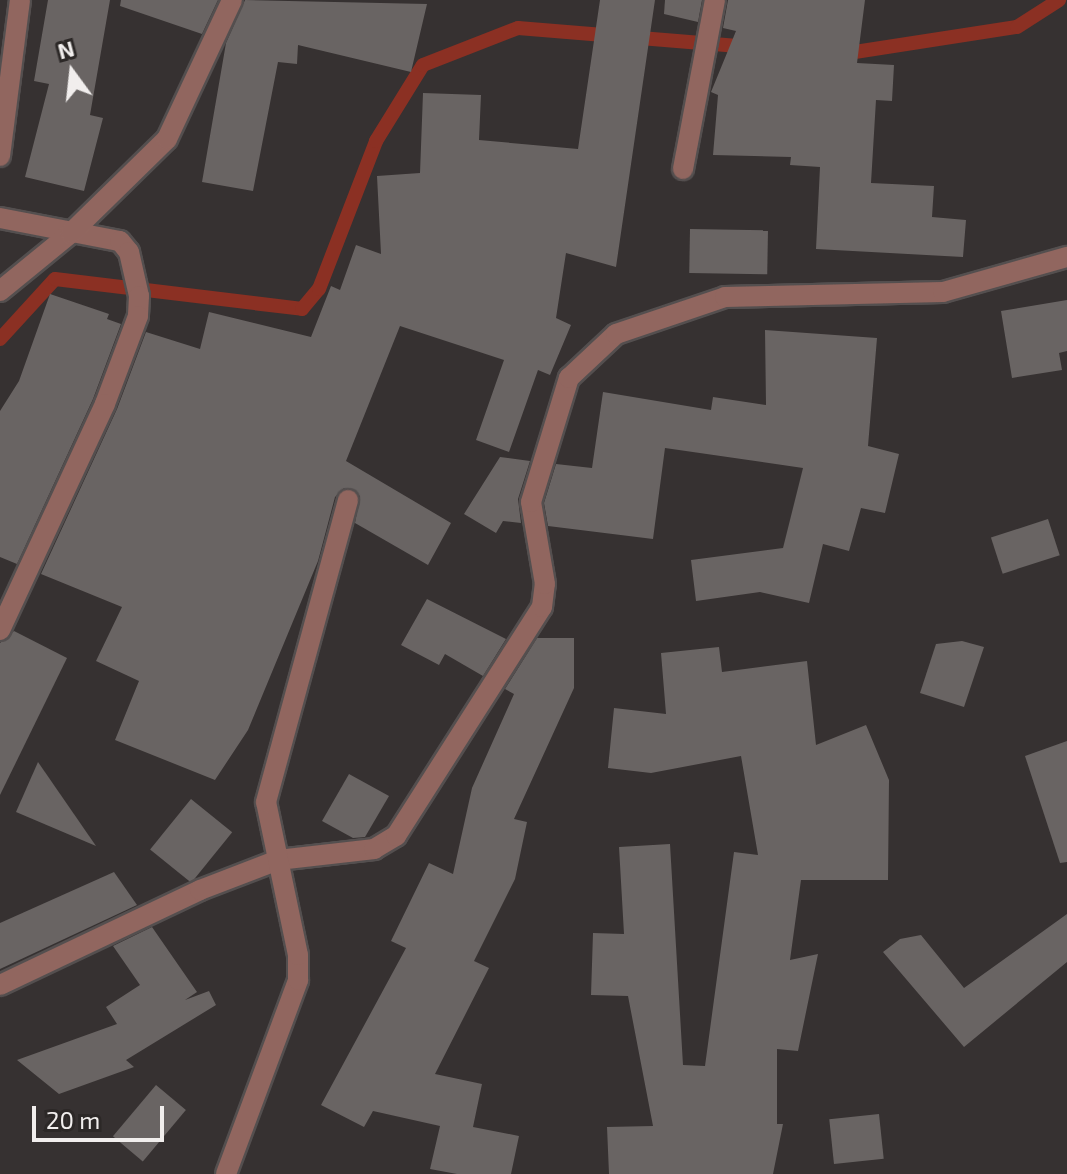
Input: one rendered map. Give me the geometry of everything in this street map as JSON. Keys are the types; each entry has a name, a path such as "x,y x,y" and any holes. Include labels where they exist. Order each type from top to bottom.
{"street":[{"path":"0,156 20,0"},
{"path":"0,291 71,233 167,139 232,0"},
{"path":"683,169 715,0"},
{"path":"0,218 125,244 138,286 138,316 105,404 0,630"},
{"path":"0,985 200,890 278,860 374,849 396,836 542,607 545,584 531,502 569,378 616,334 725,297 943,292 1067,257"},
{"path":"226,1174 298,980 266,802 268,782 348,500"}],"building":[{"path":"48,0 110,0 90,115 103,118 84,191 25,177 49,84 34,81"},
{"path":"121,0 218,0 202,34 120,6"},
{"path":"245,0 427,4 411,72 298,45 297,64 278,62 253,191 202,182 226,43"},
{"path":"600,0 655,0 616,267 566,253 556,318 571,325 550,375 538,370 509,452 476,440 504,360 400,326 346,461 451,523 428,565 355,523 360,496 344,488 335,497 318,561 248,730 215,780 115,740 139,681 96,661 122,607 41,574 117,409 146,332 200,349 209,312 311,337 331,286 340,290 356,245 381,254 377,176 420,173 423,93 481,95 479,140 578,149"},
{"path":"665,0 702,0 698,22 664,14"},
{"path":"728,0 865,0 857,63 894,65 892,101 876,100 871,183 934,186 932,217 966,220 963,257 816,249 820,167 790,165 791,157 713,155 718,95 711,92 736,31 723,28"},
{"path":"690,229 768,230 767,274 689,273"},
{"path":"50,294 109,314 107,319 121,324 93,399 17,564 0,557 0,411 19,381"},
{"path":"1067,300 1067,351 1059,353 1062,370 1012,378 1001,311"},
{"path":"765,330 877,338 868,446 899,454 885,513 861,508 849,551 823,544 809,603 760,592 696,601 691,560 783,548 803,468 665,448 653,539 548,526 544,503 556,464 592,468 603,392 711,410 713,397 766,405"},
{"path":"500,457 530,461 518,499 521,523 503,521 496,533 464,514"},
{"path":"1048,519 1060,555 1003,574 991,538"},
{"path":"427,599 506,639 483,676 445,654 439,665 401,645"},
{"path":"14,631 67,658 0,795 0,643"},
{"path":"537,638 574,638 574,688 514,819 527,822 515,879 474,961 489,968 435,1074 482,1084 473,1127 519,1136 511,1174 457,1174 430,1169 440,1126 373,1111 364,1127 321,1105 406,948 391,941 429,863 453,874 472,788 514,694 505,689"},
{"path":"962,641 984,647 964,707 920,693 936,644"},
{"path":"719,647 722,672 807,661 816,745 866,725 889,780 888,880 801,880 790,960 818,954 798,1051 777,1049 777,1124 783,1124 773,1174 609,1174 607,1127 653,1126 628,996 591,995 593,933 624,934 619,847 670,844 683,1065 705,1066 734,852 758,855 741,756 651,773 608,768 614,708 666,714 661,653"},
{"path":"1067,741 1067,862 1060,863 1025,756"},
{"path":"38,762 96,846 16,812"},
{"path":"349,774 389,796 365,837 353,838 322,821"},
{"path":"191,799 232,832 191,883 150,850"},
{"path":"114,872 137,905 0,969 0,923"},
{"path":"1067,914 1067,962 964,1047 883,952 900,939 921,935 964,988"},
{"path":"152,927 197,992 185,1000 209,991 216,1005 126,1060 134,1067 59,1094 17,1060 117,1024 106,1007 140,985 113,946"},
{"path":"156,1085 186,1110 143,1161 113,1136"},
{"path":"879,1114 884,1159 834,1164 829,1119"}],"waterway":[{"path":"842,54 1017,27 1059,0"},
{"path":"0,339 55,279 302,309 319,289 376,141 423,65 518,28 750,47"}]}
